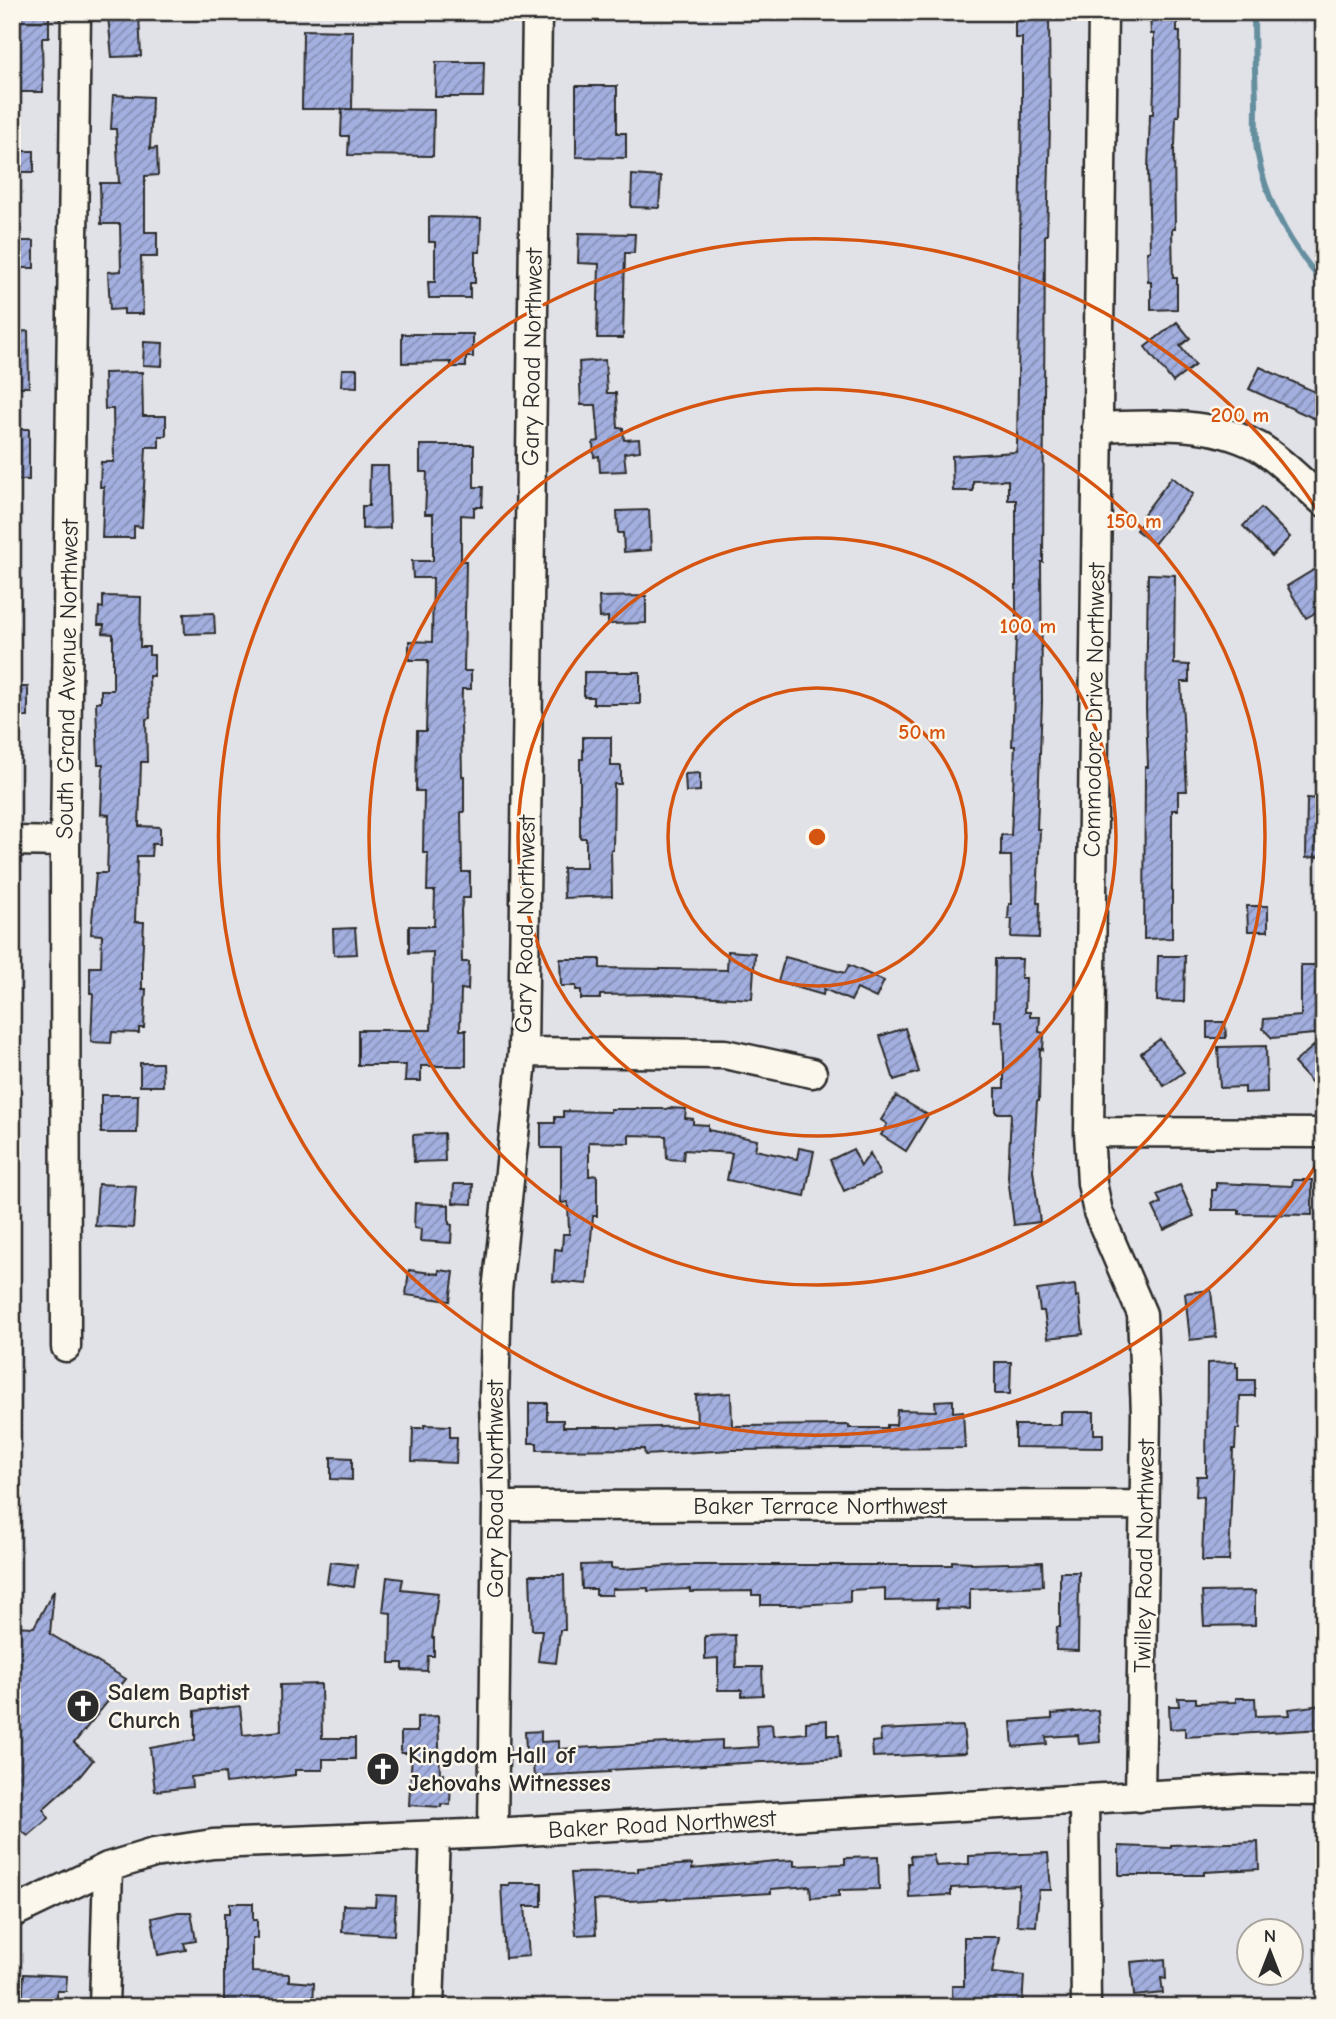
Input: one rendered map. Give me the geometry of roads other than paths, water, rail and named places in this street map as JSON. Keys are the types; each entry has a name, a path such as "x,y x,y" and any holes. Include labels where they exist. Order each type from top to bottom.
{"street":[{"name":"South Grand Avenue Northwest","path":"66,1347 65,842 76,12"},
{"name":"Gary Road Northwest","path":"493,1833 497,1506 494,1400 497,1291 523,1052 537,12"},
{"name":"Commodore Drive Northwest","path":"1103,12 1089,1132 1092,1183 1098,1212 1142,1314"},
{"path":"1097,427 1154,425 1211,429 1259,446 1324,502"},
{"path":"12,841 65,842"},
{"path":"523,1052 725,1054 812,1073"},
{"path":"1089,1132 1324,1133"},
{"name":"Twilley Road Northwest","path":"1140,1797 1146,1414 1142,1314"},
{"name":"Baker Terrace Northwest","path":"497,1506 1143,1505"},
{"name":"Baker Road Northwest","path":"12,1913 108,1867 154,1853 213,1844 493,1833 1243,1790 1324,1791"},
{"path":"1084,1800 1086,2007"},
{"path":"429,2007 435,1835"},
{"path":"104,2007 108,1867"}],"waterway":[{"path":"1254,12 1256,139 1261,170 1281,222 1300,254 1324,283"}],"place":[{"name":"Salem Baptist Church","path":"83,1706"},
{"name":"Kingdom Hall of Jehovahs Witnesses","path":"383,1769"}]}
